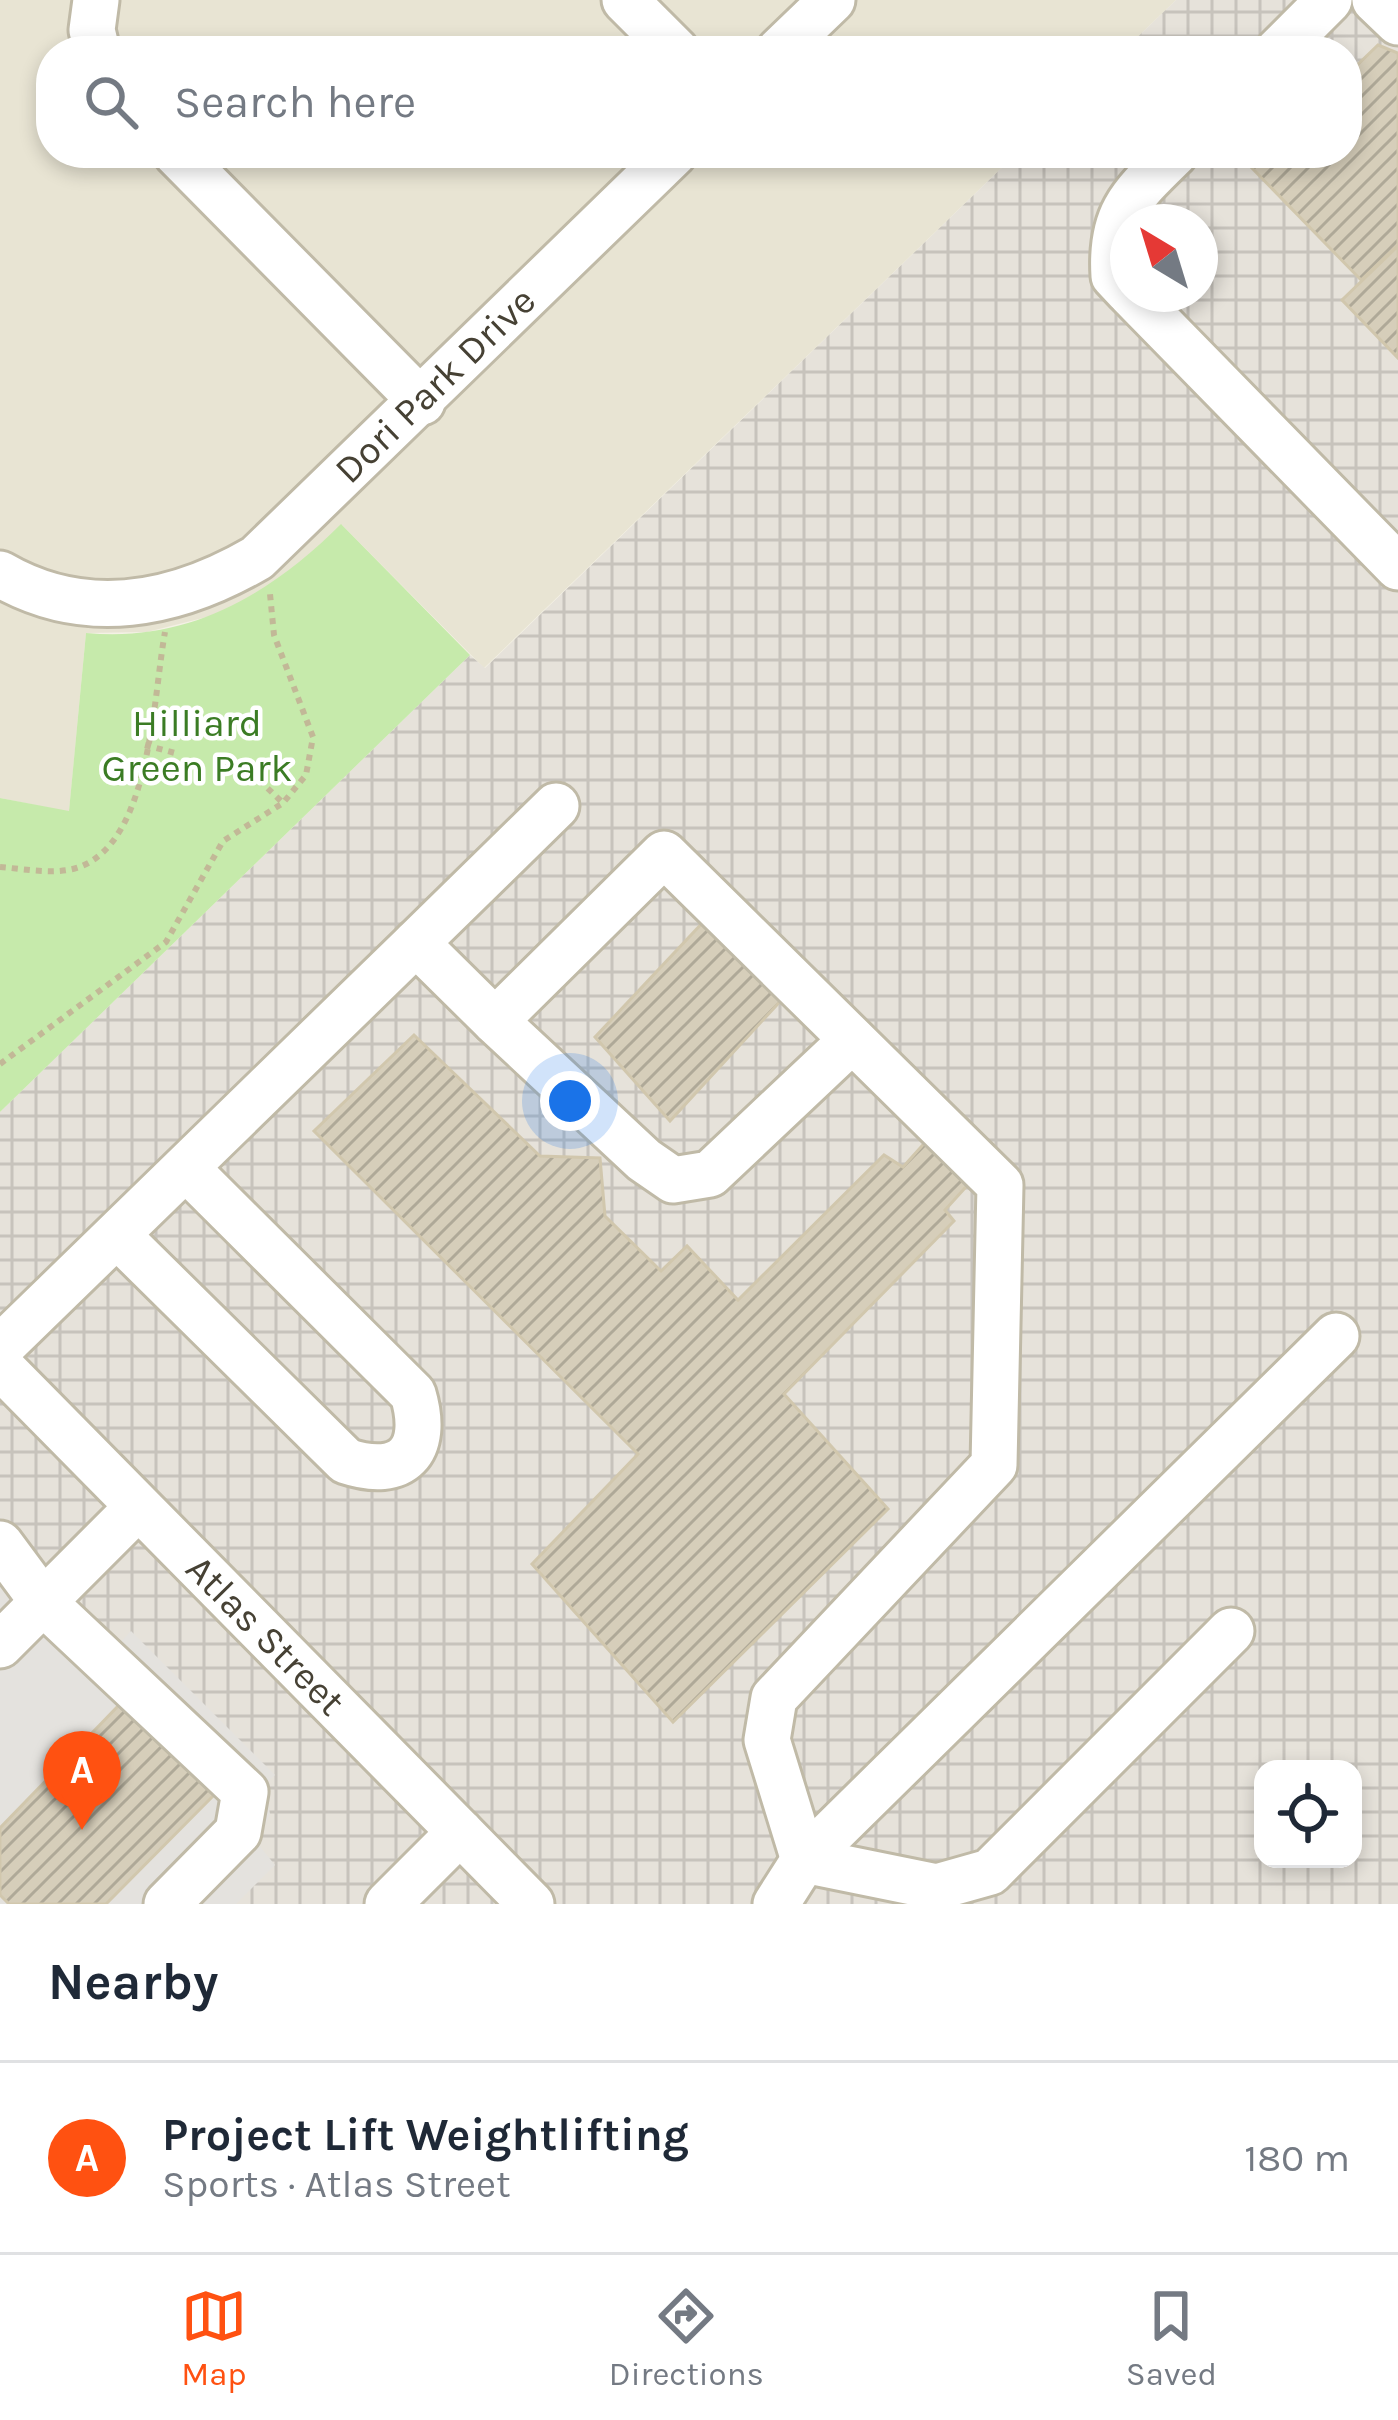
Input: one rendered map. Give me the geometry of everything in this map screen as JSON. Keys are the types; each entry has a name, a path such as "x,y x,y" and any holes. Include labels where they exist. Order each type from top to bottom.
{"street":[{"path":"626,0 661,36"},
{"path":"795,36 832,0"},
{"path":"1293,36 1329,0"},
{"path":"1376,0 1398,22"},
{"path":"191,168 422,402"},
{"name":"Dori Park Drive","path":"0,574 69,601 175,612 291,531 659,168"},
{"path":"1125,204 1160,168"},
{"path":"1149,312 1398,567"},
{"path":"0,1348 556,806"},
{"path":"495,1021 664,854 1000,1185 994,1465 774,1698 767,1740 804,1860"},
{"path":"416,943 644,1160 673,1180 710,1174 853,1040"},
{"path":"117,1234 346,1461 374,1470 395,1465 416,1446 421,1421 413,1394 186,1168"},
{"path":"776,1904 804,1860 1336,1336"},
{"name":"Atlas Street","path":"0,1366 531,1904"},
{"path":"0,1645 138,1507"},
{"path":"0,1544 44,1601 245,1792 238,1832 167,1904"},
{"path":"804,1860 937,1887 990,1872 1231,1631"},
{"path":"388,1904 460,1832"}],"path":[{"path":"0,1064 166,942 214,852 238,830 283,802 306,775 313,737 274,634 268,587"},
{"path":"0,867 79,867 114,845 134,808 175,612"},
{"path":"145,746 176,753"},
{"path":"259,780 283,802"}],"shaded area":[{"path":"0,0 1176,0 1139,36 36,36 36,168 1001,168 484,668 342,525 281,580 219,614 147,632 86,633 69,812 0,798"},
{"path":"1176,0 1398,0 1398,1904 0,1904 0,1112 470,655 485,668 1002,168 1362,168 1362,36 1139,36"},
{"path":"0,1517 27,1544 35,1564 118,1645 131,1631 275,1775 265,1784 270,1814 257,1843 275,1865 236,1904 0,1904"}],"green space":[{"name":"Hilliard Green Park","path":"341,524 470,655 0,1112 0,798 69,811 86,633 159,630 226,608 286,572"}],"building":[{"path":"1378,45 1398,53 1398,245 1361,280 1252,168 1362,168 1362,60"},
{"path":"1398,246 1398,358 1342,300"},
{"path":"708,917 786,995 670,1121 595,1037"},
{"path":"414,1035 540,1156 600,1158 605,1216 661,1271 687,1246 738,1300 884,1155 903,1167 929,1138 974,1178 945,1210 954,1221 784,1394 888,1509 673,1722 532,1564 638,1454 314,1131"},
{"path":"123,1701 214,1795 106,1904 9,1904 0,1895 0,1828"}],"place":[{"name":"Project Lift Weightlifting","path":"82,1830"}]}
